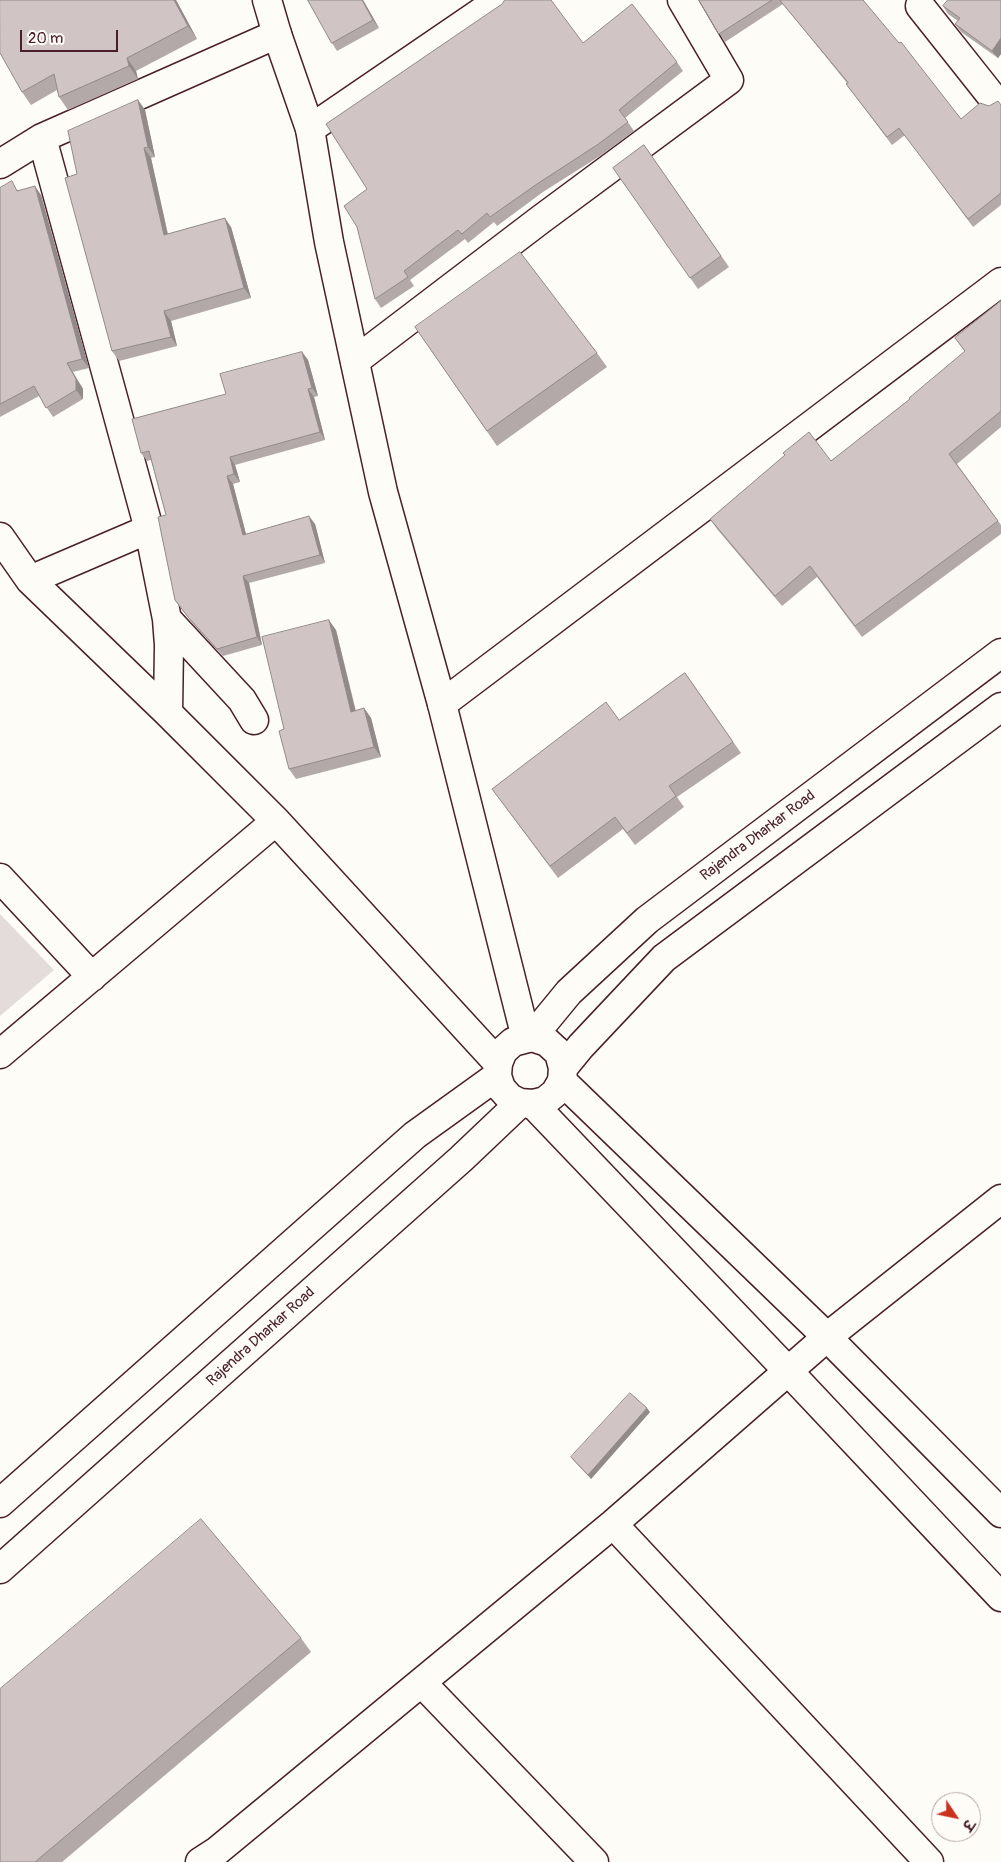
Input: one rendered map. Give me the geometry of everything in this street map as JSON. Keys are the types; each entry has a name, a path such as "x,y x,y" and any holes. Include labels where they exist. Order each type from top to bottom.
{"street":[{"path":"267,0 310,129 329,242 383,492 442,704 529,1037 547,1042 558,1053 563,1075 1001,1513"},
{"path":"310,129 499,0"},
{"path":"355,361 540,220 729,80 682,0"},
{"path":"921,2 993,98"},
{"path":"0,164 42,138 277,34"},
{"path":"42,138 149,529 167,619 169,645 168,713"},
{"path":"442,704 1001,282"},
{"path":"30,580 149,529"},
{"path":"0,537 30,580 168,713 276,821 497,1070 501,1088 510,1098 526,1104 789,1372 1001,1597"},
{"path":"167,619 242,700 254,720"},
{"name":"Rajendra Dharkar Road","path":"0,1502 415,1135 497,1070 503,1051 513,1042 529,1037 569,992 647,920 1001,654"},
{"name":"Rajendra Dharkar Road","path":"0,1569 454,1165 526,1104 545,1100 555,1093 563,1075 581,1046 664,958 1001,707"},
{"path":"0,1054 276,821"},
{"path":"0,878 92,977"},
{"path":"215,1858 613,1524 827,1337 1001,1198"},
{"path":"613,1524 929,1862"},
{"path":"422,1683 594,1862"}],"shaded area":[{"path":"0,914 54,970 0,1016"}],"building":[{"path":"0,0 174,0 188,26 127,58 129,66 59,97 54,74 22,92 0,53"},
{"path":"308,0 362,0 373,20 332,43"},
{"path":"505,0 551,0 583,43 632,4 677,62 619,110 628,122 490,217 487,213 462,234 458,230 404,271 408,277 375,299 357,227 344,206 367,189 326,124 502,4"},
{"path":"699,0 772,0 719,34"},
{"path":"780,0 863,0 899,43 901,42 961,119 980,103 989,106 998,101 1001,105 1001,193 968,219 899,128 887,137 846,84 848,83"},
{"path":"948,0 1001,0 1001,38 992,51 955,24 960,18 943,6"},
{"path":"138,100 148,147 144,148 164,235 225,218 244,288 164,311 171,337 112,351 65,178 77,174 68,131"},
{"path":"644,145 721,256 690,278 613,168"},
{"path":"12,181 17,191 35,186 82,359 67,363 76,379 76,390 46,408 34,386 0,404 0,188"},
{"path":"520,252 597,353 487,431 415,327"},
{"path":"1001,301 1001,411 949,454 998,521 855,626 810,566 775,596 710,519 809,432 831,461 910,399 965,351 955,338"},
{"path":"302,352 312,388 308,389 320,432 230,457 234,474 227,476 243,535 309,516 320,555 243,576 257,637 217,649 175,600 158,517 166,515 149,451 141,453 132,419 226,394 220,374"},
{"path":"329,620 351,712 364,708 374,747 289,769 279,731 284,729 262,637"},
{"path":"685,673 733,742 669,786 676,796 627,833 615,817 550,866 492,789 606,702 619,720"},
{"path":"630,1393 647,1408 588,1475 571,1457"},
{"path":"201,1519 301,1638 35,1862 0,1862 0,1689"}]}
